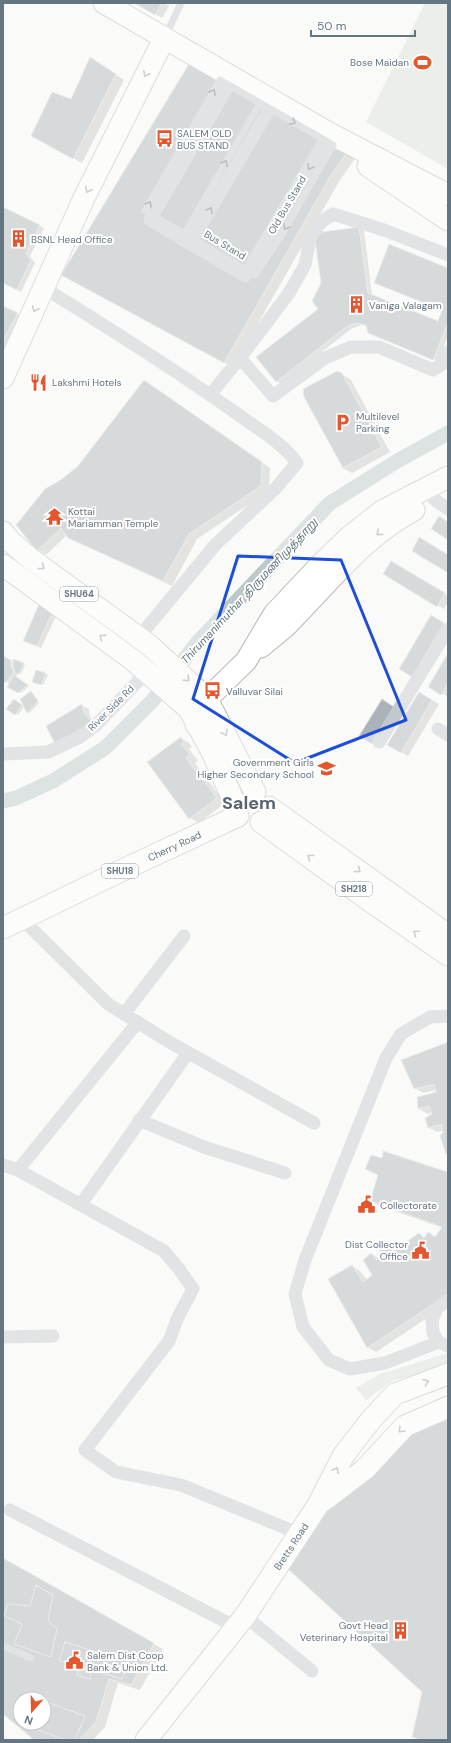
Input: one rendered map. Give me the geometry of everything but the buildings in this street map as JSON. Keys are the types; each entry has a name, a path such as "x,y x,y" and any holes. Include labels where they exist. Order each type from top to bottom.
{"main road":[{"path":"104,3 233,78 267,102 332,139 448,195"},
{"path":"3,378 84,198 164,39"},
{"path":"349,154 448,220"},
{"path":"192,717 207,699 246,661 281,619 319,566 349,537 382,511 448,477"},
{"path":"281,619 394,520 443,500"},
{"name":"SHU64","path":"6,543 32,560 143,641 181,673 207,699"},
{"path":"3,565 140,666 192,717 212,752 237,811 246,823 256,824 262,807 245,793 240,796 237,811"},
{"name":"SH218","path":"207,699 262,807 448,955"},
{"name":"SH218","path":"262,807 448,935"},
{"name":"Cherry Road","path":"3,928 131,866 237,811"},
{"name":"Bretts Road","path":"146,1740 241,1621 318,1505 343,1456 370,1421 395,1394 448,1374"},
{"path":"318,1505 365,1469 405,1426 448,1407"}],"street":[{"path":"233,78 150,220 188,238 245,276 332,139"},
{"path":"188,238 267,102"},
{"path":"210,395 289,293 305,265 310,238 322,222 333,214 384,230 448,255"},
{"path":"44,288 178,372 269,437 292,456 297,463 275,489 216,544 143,641"},
{"path":"240,358 273,396 325,358 351,347 380,347 433,370 442,364 448,352"},
{"path":"379,742 448,629"},
{"name":"River Side Rd","path":"3,754 48,752 80,736 96,725 140,666"},
{"path":"22,919 108,1004 188,1052 314,1123"},
{"path":"124,1014 184,936"},
{"path":"448,1016 430,1017 401,1034 386,1058 351,1150 305,1260 295,1294 303,1328 329,1360 350,1369 385,1363 444,1344 433,1333 432,1320 437,1308 448,1300"},
{"path":"18,1170 138,1022"},
{"path":"81,1204 188,1052"},
{"path":"139,1120 204,1148 285,1173"},
{"path":"3,1166 18,1170 164,1251 193,1289 178,1317 169,1341 85,1450 116,1472 181,1485 300,1534"},
{"path":"3,1337 53,1336"},
{"path":"10,1510 241,1621 312,1671"}],"lane":[{"path":"164,39 181,3"},
{"name":"Bus Stand","path":"256,275 188,238 145,211 220,80 267,102"},
{"path":"332,139 349,154"},
{"name":"Old Bus Stand","path":"256,275 281,236 332,139"},
{"path":"3,1646 31,1658"}],"highlighted area":[{"path":"238,556 341,560 406,720 295,763 193,699"}],"shaded area":[{"name":"Bose Maidan","path":"425,3 448,3 448,169 366,122"},
{"path":"448,1353 448,1365 392,1381 366,1400 356,1388 380,1374"}],"waterway":[{"name":"Thirumanimuthar திருமணிமுத்தாறு","path":"3,801 16,798 53,781 105,748 153,700 197,643 330,503 399,460 448,433"}],"place":[{"name":"Bose Maidan","path":"422,62"},
{"name":"SALEM OLD BUS STAND","path":"164,139"},
{"name":"BSNL Head Office","path":"18,239"},
{"name":"Vaniga Valagam","path":"356,305"},
{"name":"Lakshmi Hotels","path":"39,382"},
{"name":"Multilevel Parking","path":"343,422"},
{"name":"Kottai Mariamman Temple","path":"55,517"},
{"name":"Valluvar Silai","path":"213,691"},
{"name":"Government Girls Higher Secondary School","path":"327,768"},
{"name":"Collectorate","path":"367,1205"},
{"name":"Dist Collector Office","path":"421,1250"},
{"name":"Govt Head Veterinary Hospital","path":"401,1631"},
{"name":"Salem Dist Coop Bank & Union Ltd.","path":"74,1661"}],"district":[{"name":"Salem","path":"249,803"}]}
